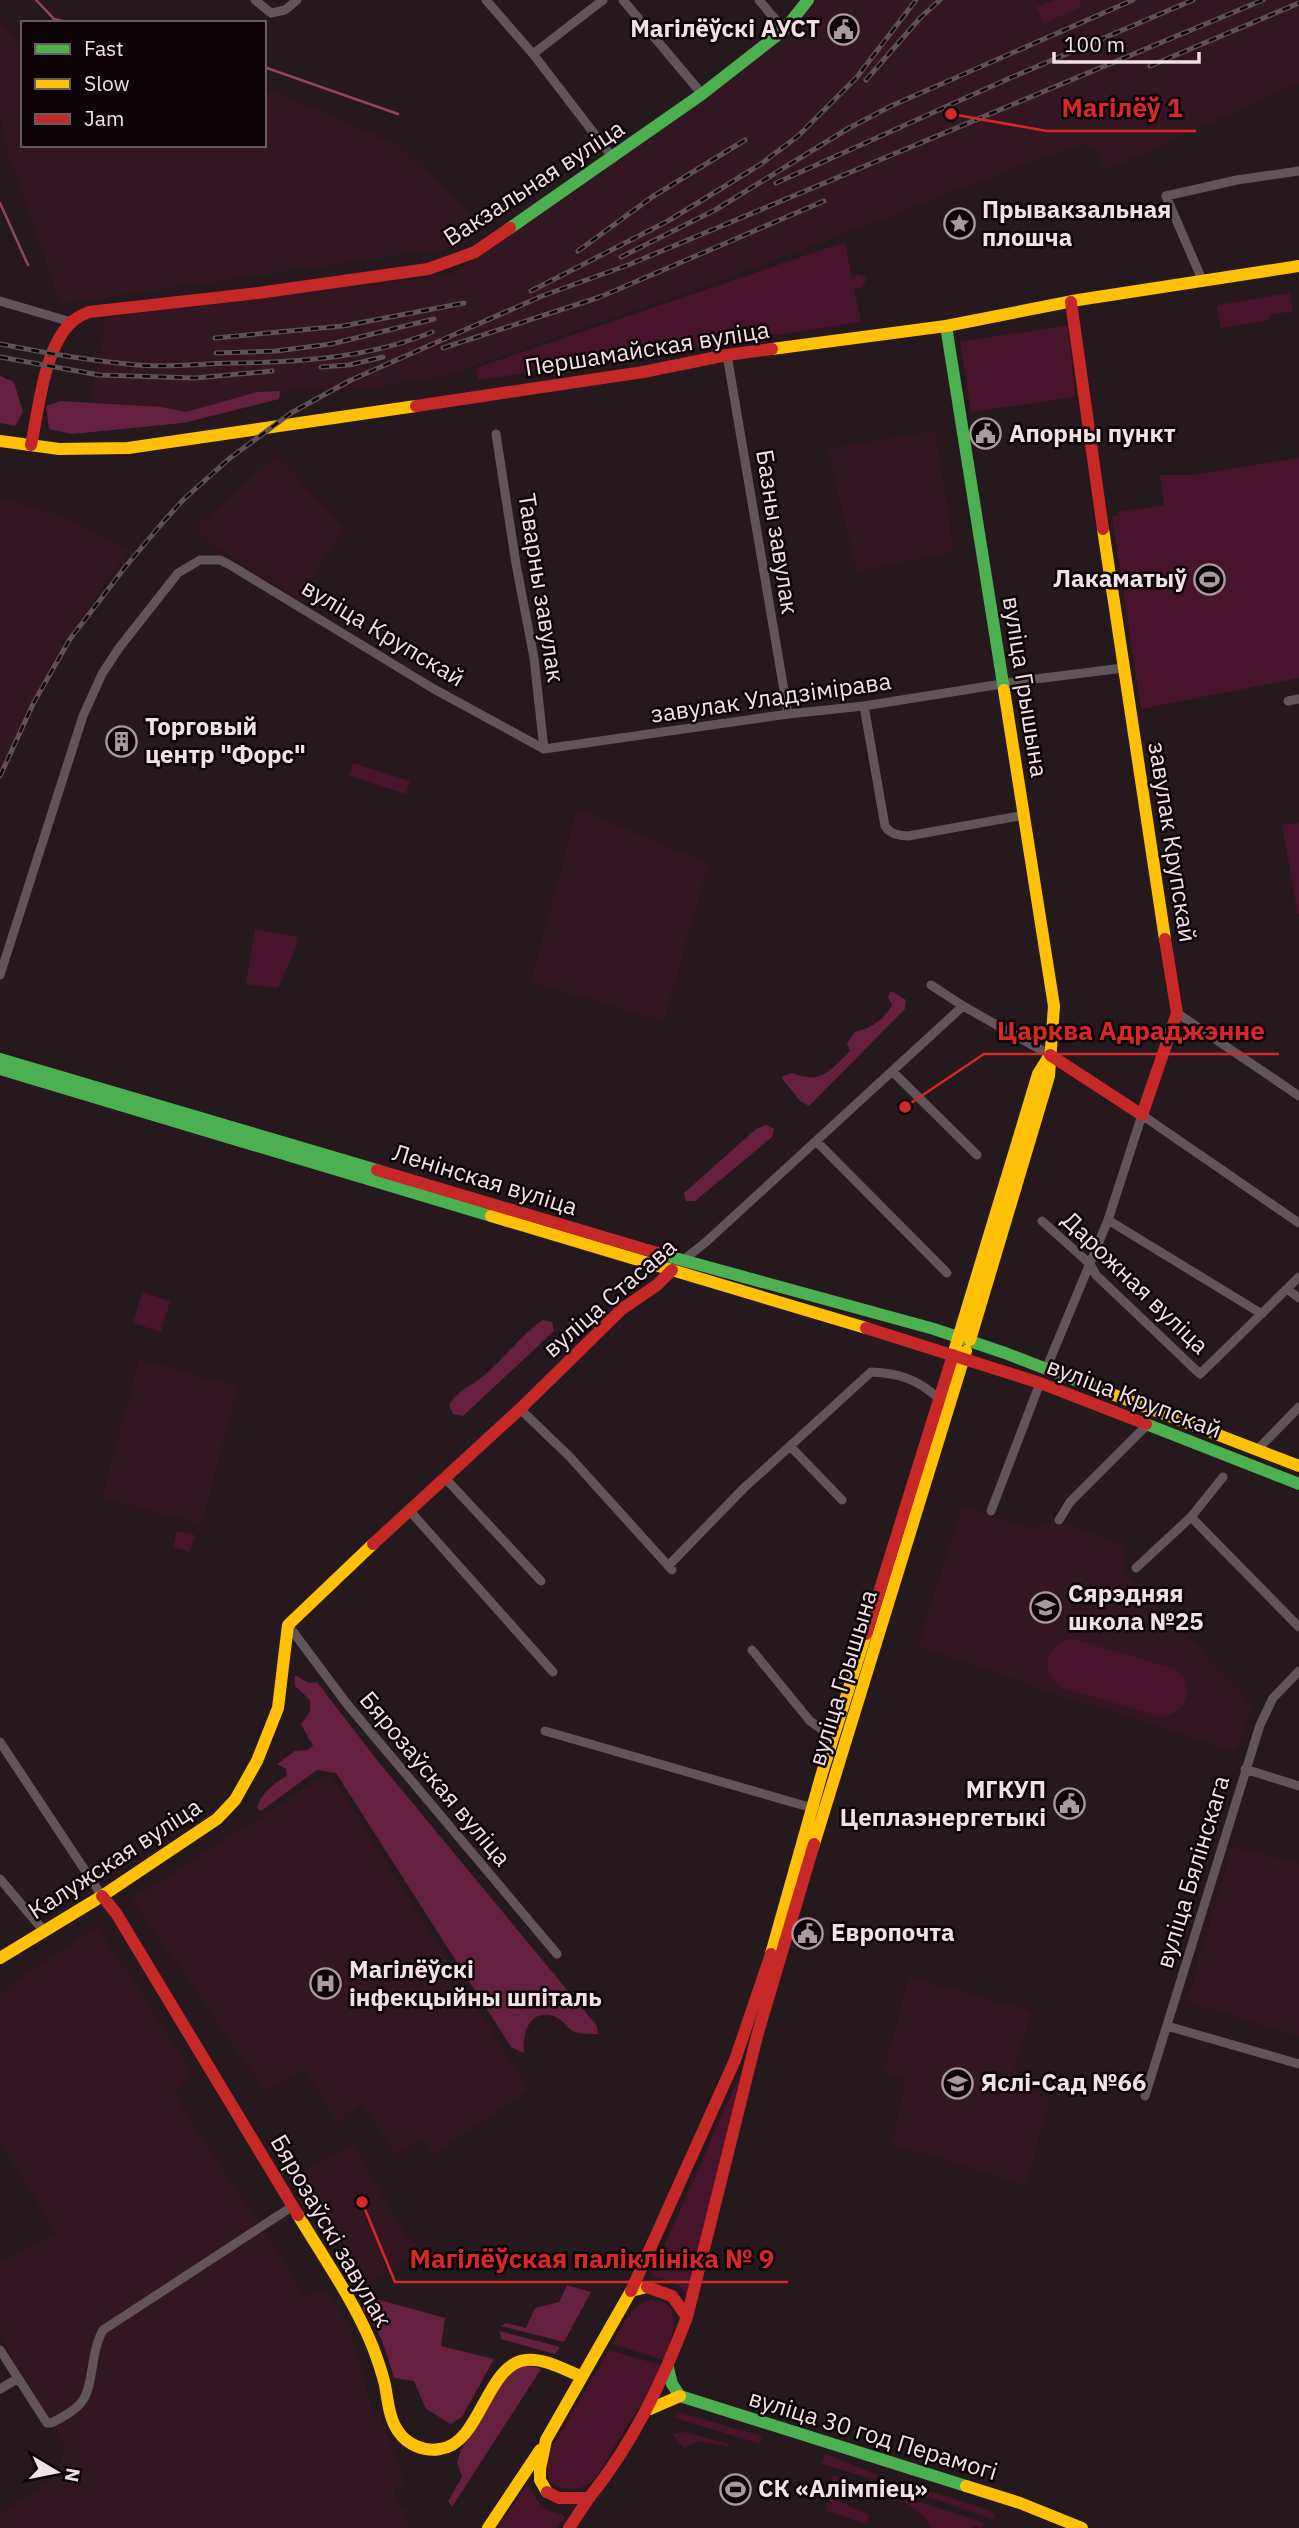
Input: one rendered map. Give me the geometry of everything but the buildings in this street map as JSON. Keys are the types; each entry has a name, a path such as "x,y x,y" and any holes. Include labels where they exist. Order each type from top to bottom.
{"main road":[{"name":"Вакзальная вуліца","path":"71,322 78,315 89,312 258,293 442,266 475,252 613,159 702,94 784,30 808,0"},
{"name":"Першамайская вуліца","path":"0,441 59,449 167,444 643,372 727,355 946,326 1071,302 1299,265"},
{"name":"завулак Крупскай","path":"1071,302 1123,668 1177,1013 1142,1115"},
{"path":"31,445 48,367 60,337 71,322"},
{"name":"вуліца Грышына","path":"546,2440 631,2291 735,2060 818,1810 964,1338 1038,1074 1050,1055 1054,1006 946,326"},
{"path":"1050,1055 1142,1115"},
{"name":"Ленінская вуліца","path":"0,1059 958,1357"},
{"name":"Ленінская вуліца","path":"0,1069 142,1105"},
{"name":"Ленінская вуліца","path":"442,1196 964,1338"},
{"name":"вуліца Стасава","path":"288,1625 520,1409 622,1309 657,1285 672,1270"},
{"name":"вуліца Крупскай","path":"964,1338 1299,1466"},
{"name":"вуліца Грышына","path":"589,2498 611,2473 650,2409 687,2317 818,1810 834,1737 939,1399 958,1357"},
{"name":"вуліца Крупскай","path":"958,1357 1040,1383 1299,1484"},
{"name":"Калужская вуліца","path":"0,1958 102,1896 217,1819 235,1800 257,1761 278,1707 288,1625"},
{"name":"Бярозаўскі завулак","path":"102,1896 116,1913 369,2337 384,2381 394,2426 410,2443 433,2451 442,2450 455,2443 469,2430 489,2394 501,2379 521,2361 533,2359 582,2377"},
{"path":"631,2291 647,2287 671,2293 681,2303 687,2317"},
{"path":"650,2409 680,2396 672,2384 668,2368"},
{"name":"вуліца 30 год Перамогі","path":"680,2396 1020,2503 1082,2528"},
{"path":"546,2440 539,2462 538,2479 544,2490 556,2499 570,2501 589,2498"},
{"path":"488,2528 546,2440"},
{"path":"569,2528 589,2498"}],"street":[{"path":"255,0 271,12 285,10 297,0"},
{"path":"486,0 533,54 613,159"},
{"path":"533,54 603,0"},
{"path":"623,0 702,94"},
{"path":"758,0 784,30"},
{"path":"1203,282 1166,197 1237,180 1299,171"},
{"path":"0,301 71,322"},
{"name":"Базны завулак","path":"727,355 788,714"},
{"name":"Таварны завулак","path":"496,434 534,658 544,749"},
{"name":"вуліца Крупскай","path":"0,975 83,716 102,674 178,573 200,560 211,559 230,565 434,690 544,749"},
{"name":"завулак Уладзімірава","path":"544,749 1123,668"},
{"path":"1288,701 1299,699"},
{"path":"864,706 888,831 895,835 908,836 1025,815"},
{"path":"931,985 1050,1055"},
{"name":"вуліца Стасава","path":"672,1270 963,1006"},
{"path":"1177,1013 1299,1096"},
{"path":"892,1070 977,1156"},
{"path":"1142,1115 1299,1223"},
{"name":"завулак Крупскай","path":"1046,1368 1108,1220 1142,1115"},
{"path":"816,1141 947,1273"},
{"path":"1108,1220 1262,1314 1299,1277"},
{"name":"Дарожная вуліца","path":"1042,1221 1090,1264 1096,1275 1200,1374 1262,1314"},
{"path":"1287,1289 1299,1298"},
{"path":"520,1409 569,1456 671,1567 744,1488 871,1372 895,1373 917,1381 939,1399"},
{"path":"991,1511 1040,1383"},
{"path":"1257,1450 1299,1407"},
{"path":"1059,1520 1070,1502 1147,1425"},
{"path":"790,1446 842,1500"},
{"path":"1136,1568 1191,1517 1223,1477"},
{"path":"445,1478 541,1581"},
{"path":"409,1510 554,1672"},
{"path":"1191,1517 1299,1627"},
{"name":"Бярозаўская вуліца","path":"288,1625 347,1704 557,1954"},
{"path":"752,1650 810,1721 834,1737"},
{"name":"вуліца Бялінскага","path":"1145,2096 1259,1724 1273,1698 1299,1671"},
{"path":"545,1731 818,1810"},
{"path":"0,1742 102,1896"},
{"path":"1245,1769 1299,1786"},
{"path":"0,1878 43,1930"},
{"path":"1167,2026 1299,2064"},
{"path":"0,2350 47,2423 58,2420 82,2403 87,2394 94,2349 103,2330 293,2206"},
{"path":"0,2389 17,2379"}],"shaded area":[{"path":"806,0 1299,0 1299,83 1105,171 1095,151 1083,144 713,284 450,374 375,388 257,392 186,412 162,407 90,402 102,345 104,318 450,275 785,27"},
{"path":"1055,0 1078,0 1082,7 1043,24 1036,7"},
{"path":"0,22 21,46 21,147 266,147 266,93 273,91 398,145 482,226 449,248 61,304 8,154 0,118"},
{"path":"845,242 852,279 858,274 867,278 862,288 854,288 861,322 478,380 476,368"},
{"path":"1290,293 1293,311 1270,315 1269,320 1221,328 1218,305"},
{"path":"1068,325 1075,397 971,412 960,342"},
{"path":"0,376 14,382 23,412 15,426 0,423"},
{"path":"280,391 279,399 183,423 72,434 49,429 46,406 61,401 162,407 186,412 257,392"},
{"path":"935,431 954,552 856,571 828,449"},
{"path":"277,455 344,529 298,600 209,542 195,528"},
{"name":"Лакаматыў","path":"1299,458 1299,678 1141,709 1112,517 1119,515 1118,512 1164,505 1160,475 1193,475"},
{"path":"0,498 60,515 129,550 69,636 0,765"},
{"path":"353,763 410,781 406,794 349,776"},
{"path":"577,809 709,863 664,1021 531,982"},
{"path":"1299,823 1299,913 1298,914 1282,825"},
{"path":"255,929 294,936 297,939 297,945 278,988 246,984"},
{"path":"891,991 906,1000 905,1009 809,1106 800,1101 781,1077 792,1073 811,1077 825,1074 850,1051 847,1043 855,1032 876,1023 889,1010 892,1005 888,997"},
{"path":"766,1125 774,1129 772,1137 695,1201 686,1201 684,1193 756,1129"},
{"path":"142,1292 170,1301 161,1332 133,1323"},
{"path":"543,1320 552,1322 554,1331 463,1416 453,1414 449,1405 457,1394 490,1370"},
{"path":"139,1359 238,1387 202,1524 102,1498"},
{"name":"Сярэдняя школа №25","path":"962,1507 1037,1529 1056,1521 1125,1546 1124,1570 1253,1706 1236,1751 1061,1696 918,1646"},
{"path":"177,1531 195,1535 190,1552 173,1547"},
{"path":"1073,1639 1175,1669 1182,1675 1187,1690 1183,1704 1178,1710 1162,1717 1060,1687 1050,1673 1049,1658 1057,1645"},
{"path":"295,1675 309,1683 317,1682 377,1760 597,2026 598,2034 575,2032 558,2018 541,2015 530,2023 527,2029 524,2053 511,2047 336,1773 317,1770 261,1811 257,1808 269,1789 287,1776 286,1769 277,1764 295,1751 308,1750 313,1746 301,1724 310,1712 310,1700 295,1686"},
{"name":"Магілёўскі інфекцыйны шпіталь","path":"330,1773 529,2090 433,2155 422,2138 396,2155 362,2103 337,2122 305,2069 265,2091 132,1899"},
{"path":"1232,1846 1299,1863 1299,2036 1187,2002"},
{"path":"98,1926 121,1967 125,1966 192,2074 174,2094 307,2298 326,2288 350,2327 373,2415 380,2412 405,2485 393,2490 401,2509 405,2509 410,2528 0,2528 0,2514 57,2476 66,2446 19,2372 0,2334 0,2263 56,2232 0,2144 0,1993"},
{"name":"Яслі-Сад №66","path":"909,1977 1031,2011 1010,2086 1050,2098 1026,2185 892,2144 905,2080 883,2073"},
{"path":"741,2072 687,2295 671,2281 651,2276"},
{"path":"352,2143 410,2242 420,2244 417,2254 365,2284 301,2173"},
{"path":"567,2285 591,2292 564,2342 501,2326 506,2323 526,2328 535,2308 559,2302"},
{"path":"376,2299 445,2318 441,2346 494,2359 462,2417 451,2424 426,2409 414,2381 394,2378 382,2340 361,2308"},
{"path":"651,2300 663,2302 672,2309 674,2325 666,2361 612,2344 632,2311"},
{"path":"500,2331 560,2347 555,2354 501,2339"},
{"path":"609,2350 664,2366 594,2480 578,2489 562,2488 550,2482 546,2470 549,2452"},
{"path":"523,2363 541,2369 452,2507 448,2501 462,2477 457,2462 461,2450 511,2370"},
{"path":"678,2412 762,2436 760,2444 675,2418"},
{"path":"685,2432 729,2444 729,2447 699,2441 684,2448 672,2434"},
{"path":"825,2454 878,2475 875,2480 822,2464"},
{"path":"831,2475 883,2491 882,2494 858,2494 832,2481"},
{"path":"528,2484 540,2505 562,2514 565,2518 556,2528 497,2528"},
{"path":"908,2484 986,2509 994,2514 995,2520 905,2489"},
{"path":"897,2495 985,2523 982,2528 974,2525 972,2528 932,2528 924,2517"},
{"path":"830,2497 869,2515 867,2524 826,2511"}],"waterway":[{"path":"36,0 54,19 62,21"},
{"path":"266,68 398,114"},
{"path":"0,203 28,265"}],"railway":[{"path":"531,291 668,221 761,164 798,136 857,77 916,0"},
{"path":"866,80 921,17 940,0"},
{"path":"621,257 715,210 849,128 891,106 1133,0"},
{"path":"776,183 1010,78 1193,0"},
{"path":"0,776 34,702 70,639 126,566 184,499 230,458 291,413 351,380 542,296 628,265 1263,0"},
{"path":"1150,66 1299,3"},
{"path":"578,251 652,197 745,140"},
{"path":"443,348 600,297 824,201"},
{"path":"215,338 343,326 464,303"},
{"path":"216,353 276,351 331,344 434,319"},
{"path":"0,344 103,361 175,366 287,361 361,353 432,332"},
{"path":"0,357 99,375 195,378 272,371"},
{"path":"321,367 349,365 383,357"}],"traffic: fast":[{"path":"510,228 702,94 784,30 808,0"},
{"path":"946,326 1004,690"},
{"path":"0,1059 377,1170"},
{"path":"0,1069 491,1216"},
{"path":"664,1255 934,1329 1104,1391"},
{"path":"1146,1424 1299,1484"},
{"path":"668,2368 672,2384 680,2396 966,2486"}],"traffic: slow":[{"path":"772,349 946,326 1078,300 1299,266"},
{"path":"0,441 59,449 128,448 416,406"},
{"path":"1103,529 1165,939"},
{"path":"970,1340 1049,1076 1054,1006 1004,690"},
{"path":"953,1355 1038,1074 1048,1058"},
{"path":"491,1216 866,1328"},
{"path":"814,1844 966,1351"},
{"path":"1104,1391 1299,1466"},
{"path":"0,1958 102,1896 217,1819 235,1800 257,1761 278,1708 288,1625 373,1544"},
{"path":"771,1954 822,1773 866,1634"},
{"path":"298,2215 364,2328 381,2370 393,2421 398,2431 411,2444 434,2450 454,2444 475,2420 501,2375 513,2365 526,2360 540,2361 582,2377"},
{"path":"547,2492 540,2480 546,2440 631,2291 647,2287"},
{"path":"650,2409 680,2396"},
{"path":"488,2528 540,2450"},
{"path":"966,2486 1020,2503 1082,2528"}],"traffic: jam":[{"path":"31,445 49,361 64,331 74,320 89,312 258,293 428,269 475,252 510,228"},
{"path":"1071,302 1103,529"},
{"path":"416,406 643,372 772,349"},
{"path":"1050,1055 1142,1115 1177,1013 1165,939"},
{"path":"377,1170 664,1255"},
{"path":"373,1544 520,1409 622,1309 657,1285 672,1270"},
{"path":"866,1328 1040,1383 1146,1424"},
{"path":"866,1634 953,1355"},
{"path":"687,2317 757,2036 814,1844"},
{"path":"102,1896 116,1913 298,2215"},
{"path":"631,2291 735,2060 771,1954"},
{"path":"547,2492 559,2498 589,2498 633,2434 657,2389 687,2317 672,2296 647,2287"},
{"path":"569,2528 589,2498"}],"place":[{"name":"Магілёўскі АУСТ","path":"843,29"},
{"name":"Магілёў 1","path":"951,114"},
{"name":"Прывакзальная плошча","path":"959,224"},
{"name":"Апорны пункт","path":"986,434"},
{"name":"Лакаматыў","path":"1210,579"},
{"name":"Торговый центр \"Форс\"","path":"122,741"},
{"name":"Царква Адраджэнне","path":"905,1107"},
{"name":"Сярэдняя школа №25","path":"1045,1608"},
{"name":"МГКУП Цеплаэнергетыкі","path":"1069,1804"},
{"name":"Европочта","path":"808,1933"},
{"name":"Магілёўскі інфекцыйны шпіталь","path":"326,1984"},
{"name":"Яслі-Сад №66","path":"958,2083"},
{"name":"Магілёўская паліклініка № 9","path":"362,2202"},
{"name":"СК «Алімпіец»","path":"735,2489"}]}
